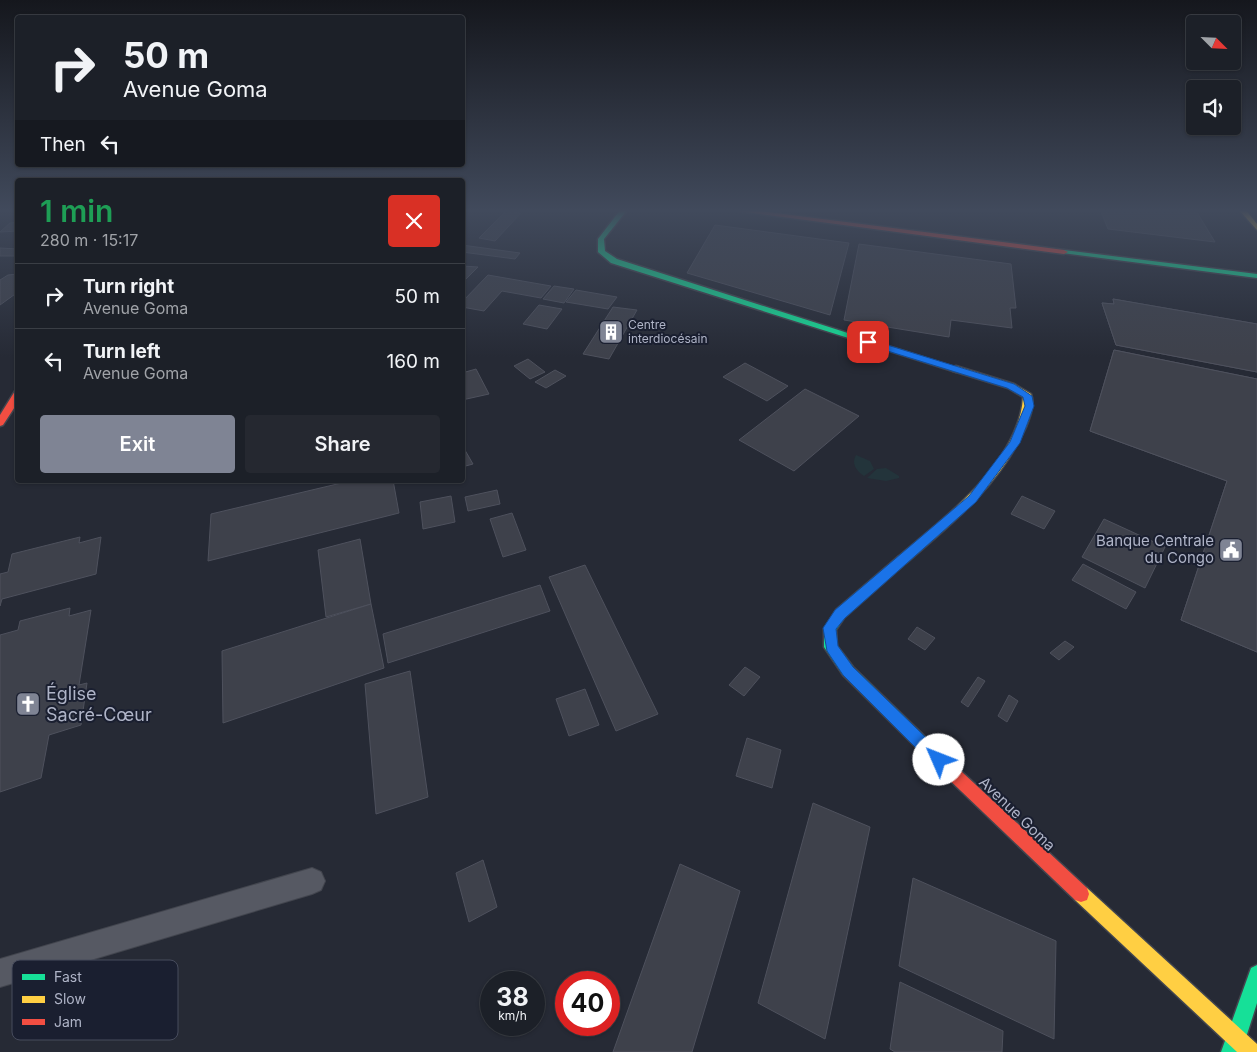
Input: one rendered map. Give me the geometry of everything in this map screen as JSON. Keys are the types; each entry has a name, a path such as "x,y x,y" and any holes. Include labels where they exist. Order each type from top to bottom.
{"street":[{"name":"Avenue Goma","path":"610,258 614,261 778,314 1010,386 1028,396 1029,406 1014,443 972,499 840,614 830,628 831,647 848,671 991,811 1250,1052"},
{"path":"1141,258 1257,276"},
{"path":"0,423 15,398"},
{"path":"44,960 312,881"},
{"path":"0,973 12,969"},
{"path":"1230,1052 1236,1040 1257,974"}],"shaded area":[{"path":"856,455 870,461 874,469 864,476 861,474 854,464"},
{"path":"886,468 899,476 899,478 886,481 867,478 877,469"}],"building":[{"path":"696,258 845,258 830,315 687,273"},
{"path":"856,258 966,258 1011,264 1016,308 1010,308 1012,328 951,320 949,337 844,320"},
{"path":"465,266 478,267 465,280"},
{"path":"15,274 15,294 0,305 0,280 8,275"},
{"path":"488,275 551,286 541,298 502,291 484,311 465,308 465,299"},
{"path":"554,286 574,289 564,303 543,299"},
{"path":"576,290 617,297 608,309 566,302"},
{"path":"1113,299 1257,324 1257,372 1116,345 1102,303 1114,304"},
{"path":"1113,299 1257,324 1257,372 1116,345 1102,303 1114,304"},
{"path":"539,305 562,309 547,329 523,324"},
{"name":"Centre interdiocésain","path":"613,307 637,310 609,359 583,354"},
{"name":"Banque Centrale du Congo","path":"1114,350 1257,379 1257,652 1181,620 1227,481 1090,431"},
{"name":"Banque Centrale du Congo","path":"1114,350 1257,379 1257,652 1181,620 1227,481 1090,431"},
{"path":"528,359 545,372 530,379 514,366"},
{"path":"745,363 788,386 767,401 723,377"},
{"path":"476,369 489,394 465,399 465,372"},
{"path":"555,370 566,376 546,388 535,382"},
{"path":"805,389 859,416 794,471 739,440"},
{"path":"465,450 473,464 465,466"},
{"path":"341,483 394,483 399,513 208,561 211,514"},
{"path":"497,490 500,504 468,511 465,497"},
{"path":"451,496 455,522 423,529 420,502"},
{"path":"1022,496 1055,511 1044,529 1011,514"},
{"path":"512,513 526,550 503,557 490,519"},
{"path":"1104,519 1165,547 1145,588 1082,557"},
{"path":"80,537 79,543 101,537 96,574 2,599 0,606 0,574 8,572 12,554"},
{"path":"360,539 371,604 326,617 318,550"},
{"path":"1083,564 1136,592 1126,609 1072,580"},
{"path":"585,565 658,714 616,731 549,577"},
{"path":"540,585 550,611 388,663 383,634"},
{"path":"371,604 384,668 223,723 222,651"},
{"path":"70,608 69,616 91,610 79,685 87,683 81,725 49,735 41,778 0,792 0,635 18,630 20,621"},
{"path":"917,627 935,638 925,650 908,639"},
{"path":"1065,641 1074,647 1059,660 1050,653"},
{"path":"745,667 760,677 744,696 729,685"},
{"path":"410,671 428,797 376,814 365,684"},
{"path":"978,677 985,681 968,707 961,702"},
{"path":"585,689 599,725 569,736 556,699"},
{"path":"1009,695 1018,701 1007,722 998,716"},
{"path":"747,738 781,750 772,788 736,776"},
{"path":"813,803 870,827 825,1039 758,1003"},
{"path":"483,860 497,907 469,922 456,873"},
{"path":"680,864 740,891 692,1052 613,1052"},
{"path":"913,878 1056,941 1054,1039 899,966"},
{"path":"900,982 1003,1031 1002,1052 895,1052 890,1049"}],"traffic: fast":[{"path":"610,258 614,261 956,369"},
{"path":"1113,258 1257,276"},
{"path":"902,560 840,614 830,629 831,647 848,671 943,764"},
{"path":"1230,1051 1236,1040 1257,974"}],"traffic: slow":[{"path":"902,560 955,515 980,490 1009,450 1017,436 1027,408 1028,396 1011,386 956,369"},
{"path":"1081,894 1251,1052"}],"traffic: jam":[{"path":"0,423 15,398"},
{"path":"943,764 1081,894"}],"place":[{"name":"Centre interdiocésain","path":"611,332"},
{"name":"Banque Centrale du Congo","path":"1231,550"},
{"name":"Église Sacré-Cœur","path":"28,704"}],"route":[{"path":"868,342 1010,386 1028,396 1029,406 1014,443 972,499 861,598 840,614 830,628 831,647 848,671 939,760"}]}
